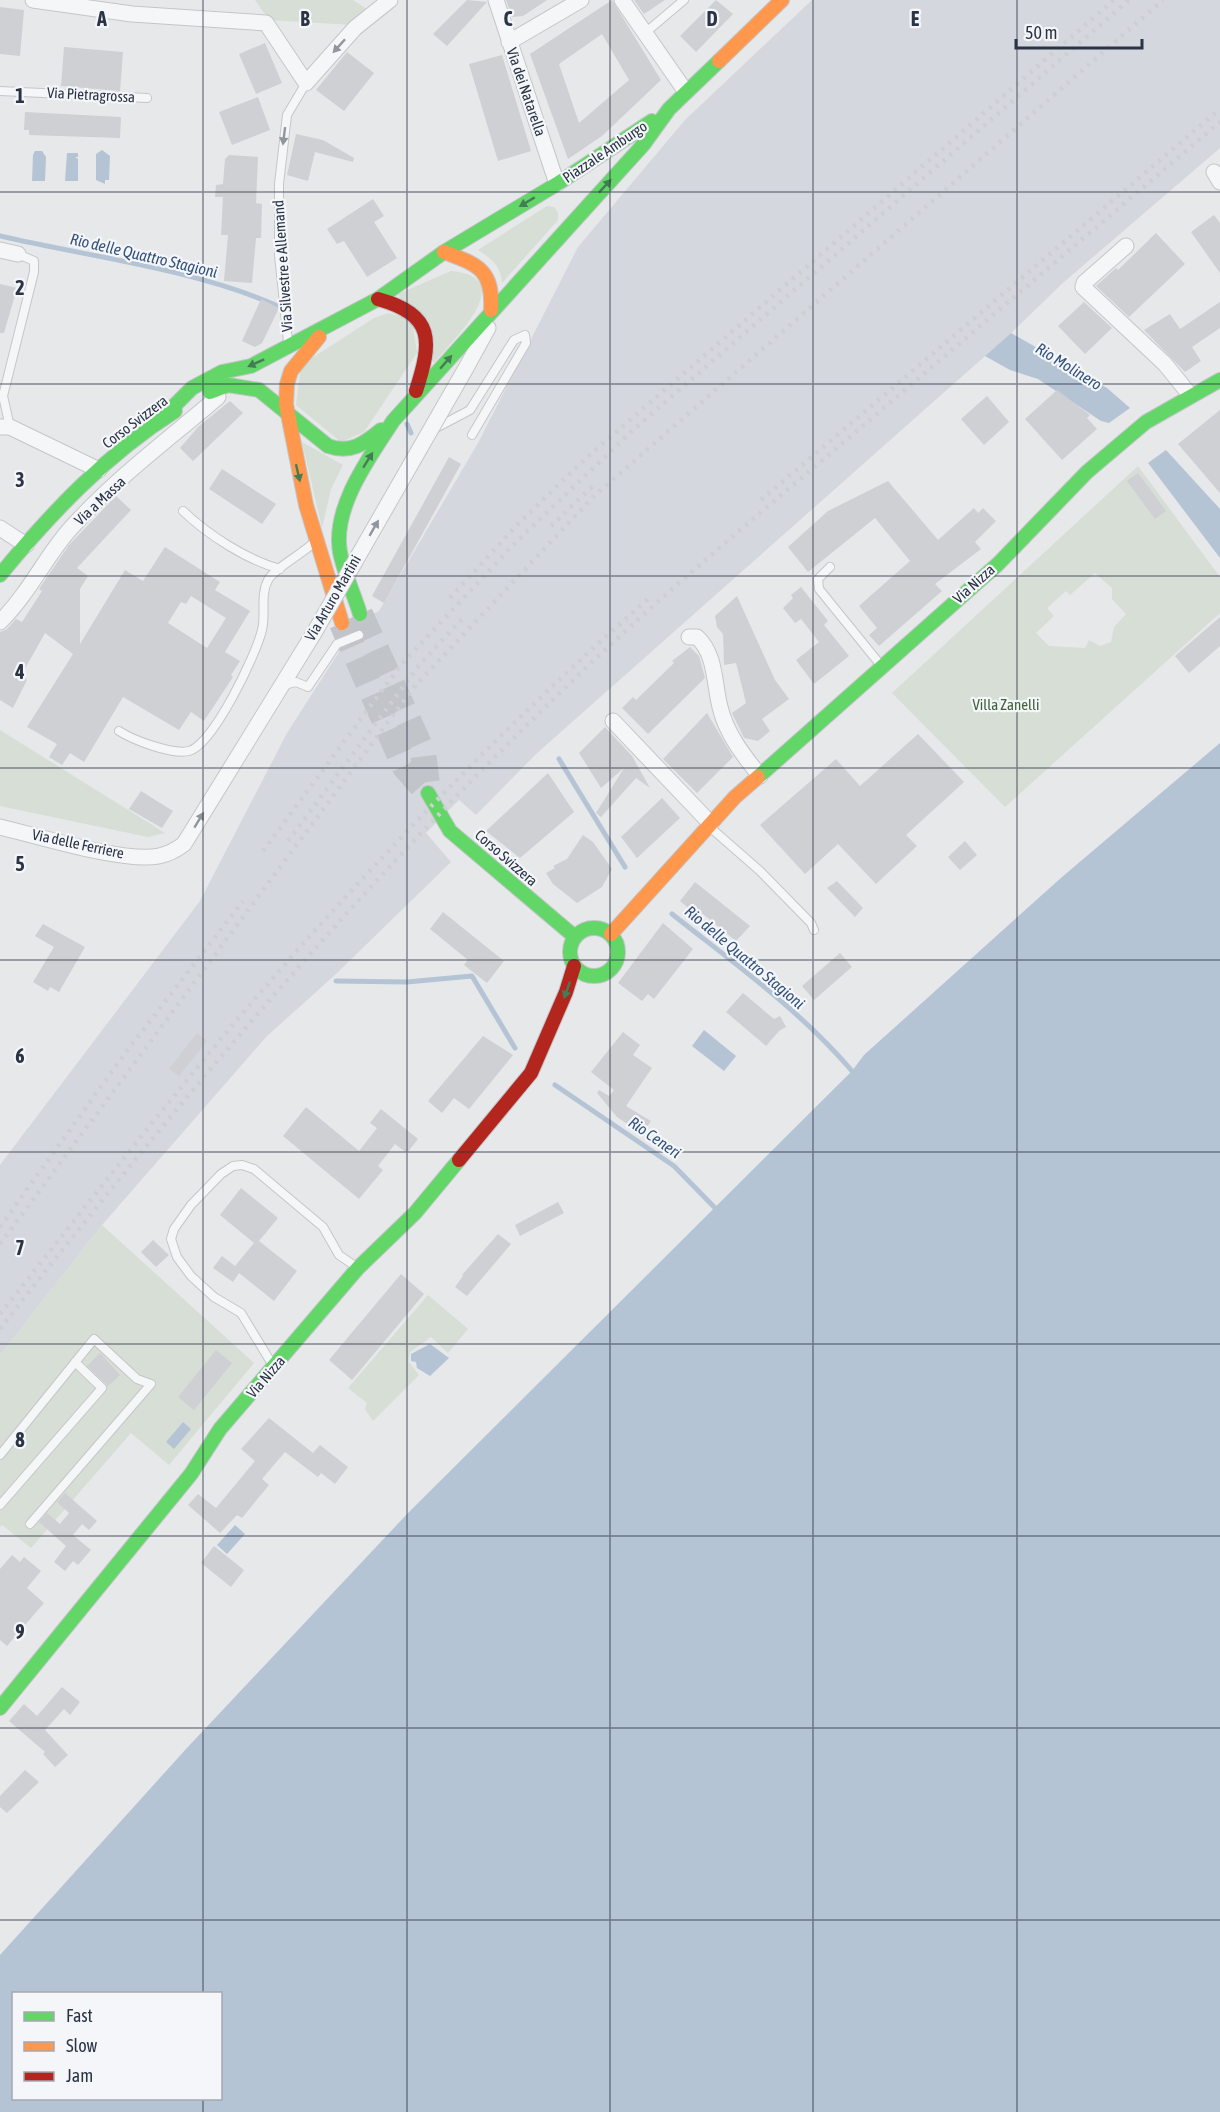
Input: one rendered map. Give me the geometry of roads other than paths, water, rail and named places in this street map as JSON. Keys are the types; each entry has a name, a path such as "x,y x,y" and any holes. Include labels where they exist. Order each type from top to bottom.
{"main road":[{"path":"669,109 780,0"},
{"name":"Piazzale Amburgo","path":"161,419 192,388 222,372 251,366 327,328 378,299 444,252 566,193 669,109"},
{"name":"Piazzale Amburgo","path":"502,297 643,145 669,109"},
{"path":"566,193 574,220"},
{"path":"444,252 482,267 487,273 492,290 491,316"},
{"path":"378,299 404,306 415,314 427,329 427,350 413,399"},
{"name":"Piazzale Amburgo","path":"360,614 340,552 339,529 354,483 393,421 491,316"},
{"name":"Piazzale Amburgo","path":"327,328 299,359 288,377 288,416 328,446 347,451 365,442 393,421"},
{"name":"Via Nizza","path":"611,934 710,825 760,776 998,564 1087,472 1146,422 1220,380"},
{"name":"Corso Svizzera","path":"0,575 99,470 161,419 214,390 228,385 259,390 288,416"},
{"path":"288,416 296,465 314,542 342,623"},
{"name":"Corso Svizzera","path":"428,793 450,831 575,937"},
{"path":"588,928 604,930 611,934 618,948 616,963 605,973 589,982 574,966 570,951 575,937 588,928"},
{"path":"541,1054 546,1034 559,1014 574,966"},
{"path":"541,1054 557,1043 567,1027"},
{"name":"Via Nizza","path":"0,1708 191,1474 220,1429 358,1268 415,1213 531,1072 541,1054"}],"street":[{"path":"33,0 132,14 266,23 306,83 356,28 390,0"},
{"name":"Via dei Natarella","path":"496,0 509,42 566,193"},
{"path":"509,42 581,0"},
{"path":"622,0 686,92"},
{"path":"1126,246 1083,284 1083,287 1165,364 1190,396"},
{"path":"0,250 18,255"},
{"name":"Piazzale Amburgo","path":"491,316 502,297"},
{"name":"Via Arturo Martini","path":"157,857 173,852 184,844 314,633 466,368 491,316"},
{"name":"Via a Massa","path":"0,622 26,593 70,529 104,496 218,397"},
{"path":"5,427 99,470"},
{"path":"0,528 23,548 0,561"},
{"path":"689,637 698,636 704,643 712,668 720,709 740,752 760,776"},
{"path":"613,722 710,825"},
{"name":"Via delle Ferriere","path":"0,827 122,855 157,857"}],"lane":[{"path":"645,33 684,0"},
{"name":"Via Silvestre e Allemand","path":"288,347 279,255 279,184 287,115 306,83"},
{"name":"Via Pietragrossa","path":"0,91 147,98"},
{"path":"5,427 3,396 34,272 34,261 18,255"},
{"path":"430,431 470,410 514,340 525,335 526,343 471,435"},
{"path":"183,511 195,522 263,565 280,569"},
{"path":"119,731 134,741 178,751 191,750 203,740 219,720 244,676 262,629 268,579 314,542"},
{"path":"830,567 818,579 819,589 881,667"},
{"path":"280,687 296,682 308,687 337,644 359,634"},
{"path":"710,825 760,871 811,923 814,930"},
{"path":"274,1368 241,1313 214,1297 190,1276 177,1257 171,1239 174,1229 191,1205 232,1166 242,1164 254,1169 323,1227 339,1255 358,1268"},
{"path":"0,1455 94,1339 137,1379 151,1384 30,1524"},
{"path":"0,1505 102,1388 75,1362"}],"water":[{"path":"102,150 110,156 109,180 105,180 105,184 96,180 96,154"},
{"path":"35,151 42,151 46,157 45,181 32,181"},
{"path":"67,153 78,153 78,157 75,157 78,159 78,181 65,181"},
{"path":"1011,333 1107,388 1130,408 1109,423 1101,421 1038,379 1010,370 985,356"},
{"path":"1166,450 1220,509 1220,558 1148,463"},
{"path":"1220,743 1220,2112 0,2112 0,1955 186,1749 408,1513 852,1071 864,1055 1062,877"},
{"path":"704,1030 736,1056 724,1071 692,1046"},
{"path":"430,1344 449,1358 430,1376 417,1368 416,1362 411,1361 411,1354"},
{"path":"183,1422 191,1429 174,1449 166,1442"},
{"path":"235,1525 245,1534 227,1554 217,1545"}],"waterway":[{"name":"Rio delle Quattro Stagioni","path":"0,236 178,273 248,294 280,307"},
{"name":"Rio delle Quattro Stagioni","path":"407,424 411,433"},
{"name":"Rio delle Quattro Stagioni","path":"559,759 625,867"},
{"name":"Rio delle Quattro Stagioni","path":"672,914 789,1008 852,1071"},
{"name":"Rio Ceneri","path":"336,981 407,982 472,976 515,1048"},
{"name":"Rio Ceneri","path":"555,1085 674,1166 721,1214"}],"tunnel":[{"path":"360,614 423,753 428,793"},
{"path":"342,623 405,767 428,793"}],"railway":[{"path":"450,598 516,526 584,460 1114,0"},
{"path":"263,851 400,666 516,542 632,431 1129,0"},
{"path":"0,1244 414,687 594,496 1163,0"},
{"path":"761,500 1220,109"},
{"path":"0,1329 202,1079 343,918 490,762 600,654 706,559 1220,122"},
{"path":"551,526 594,485"},
{"path":"0,1314 197,1067 321,924 399,839 480,757 563,676 648,599"},
{"path":"288,841 420,664 464,617"},
{"path":"0,1227 126,1052 243,901"}],"water label":[{"name":"Rio Molinero","path":"1069,366"}],"park label":[{"name":"Villa Zanelli","path":"1006,705"}]}
